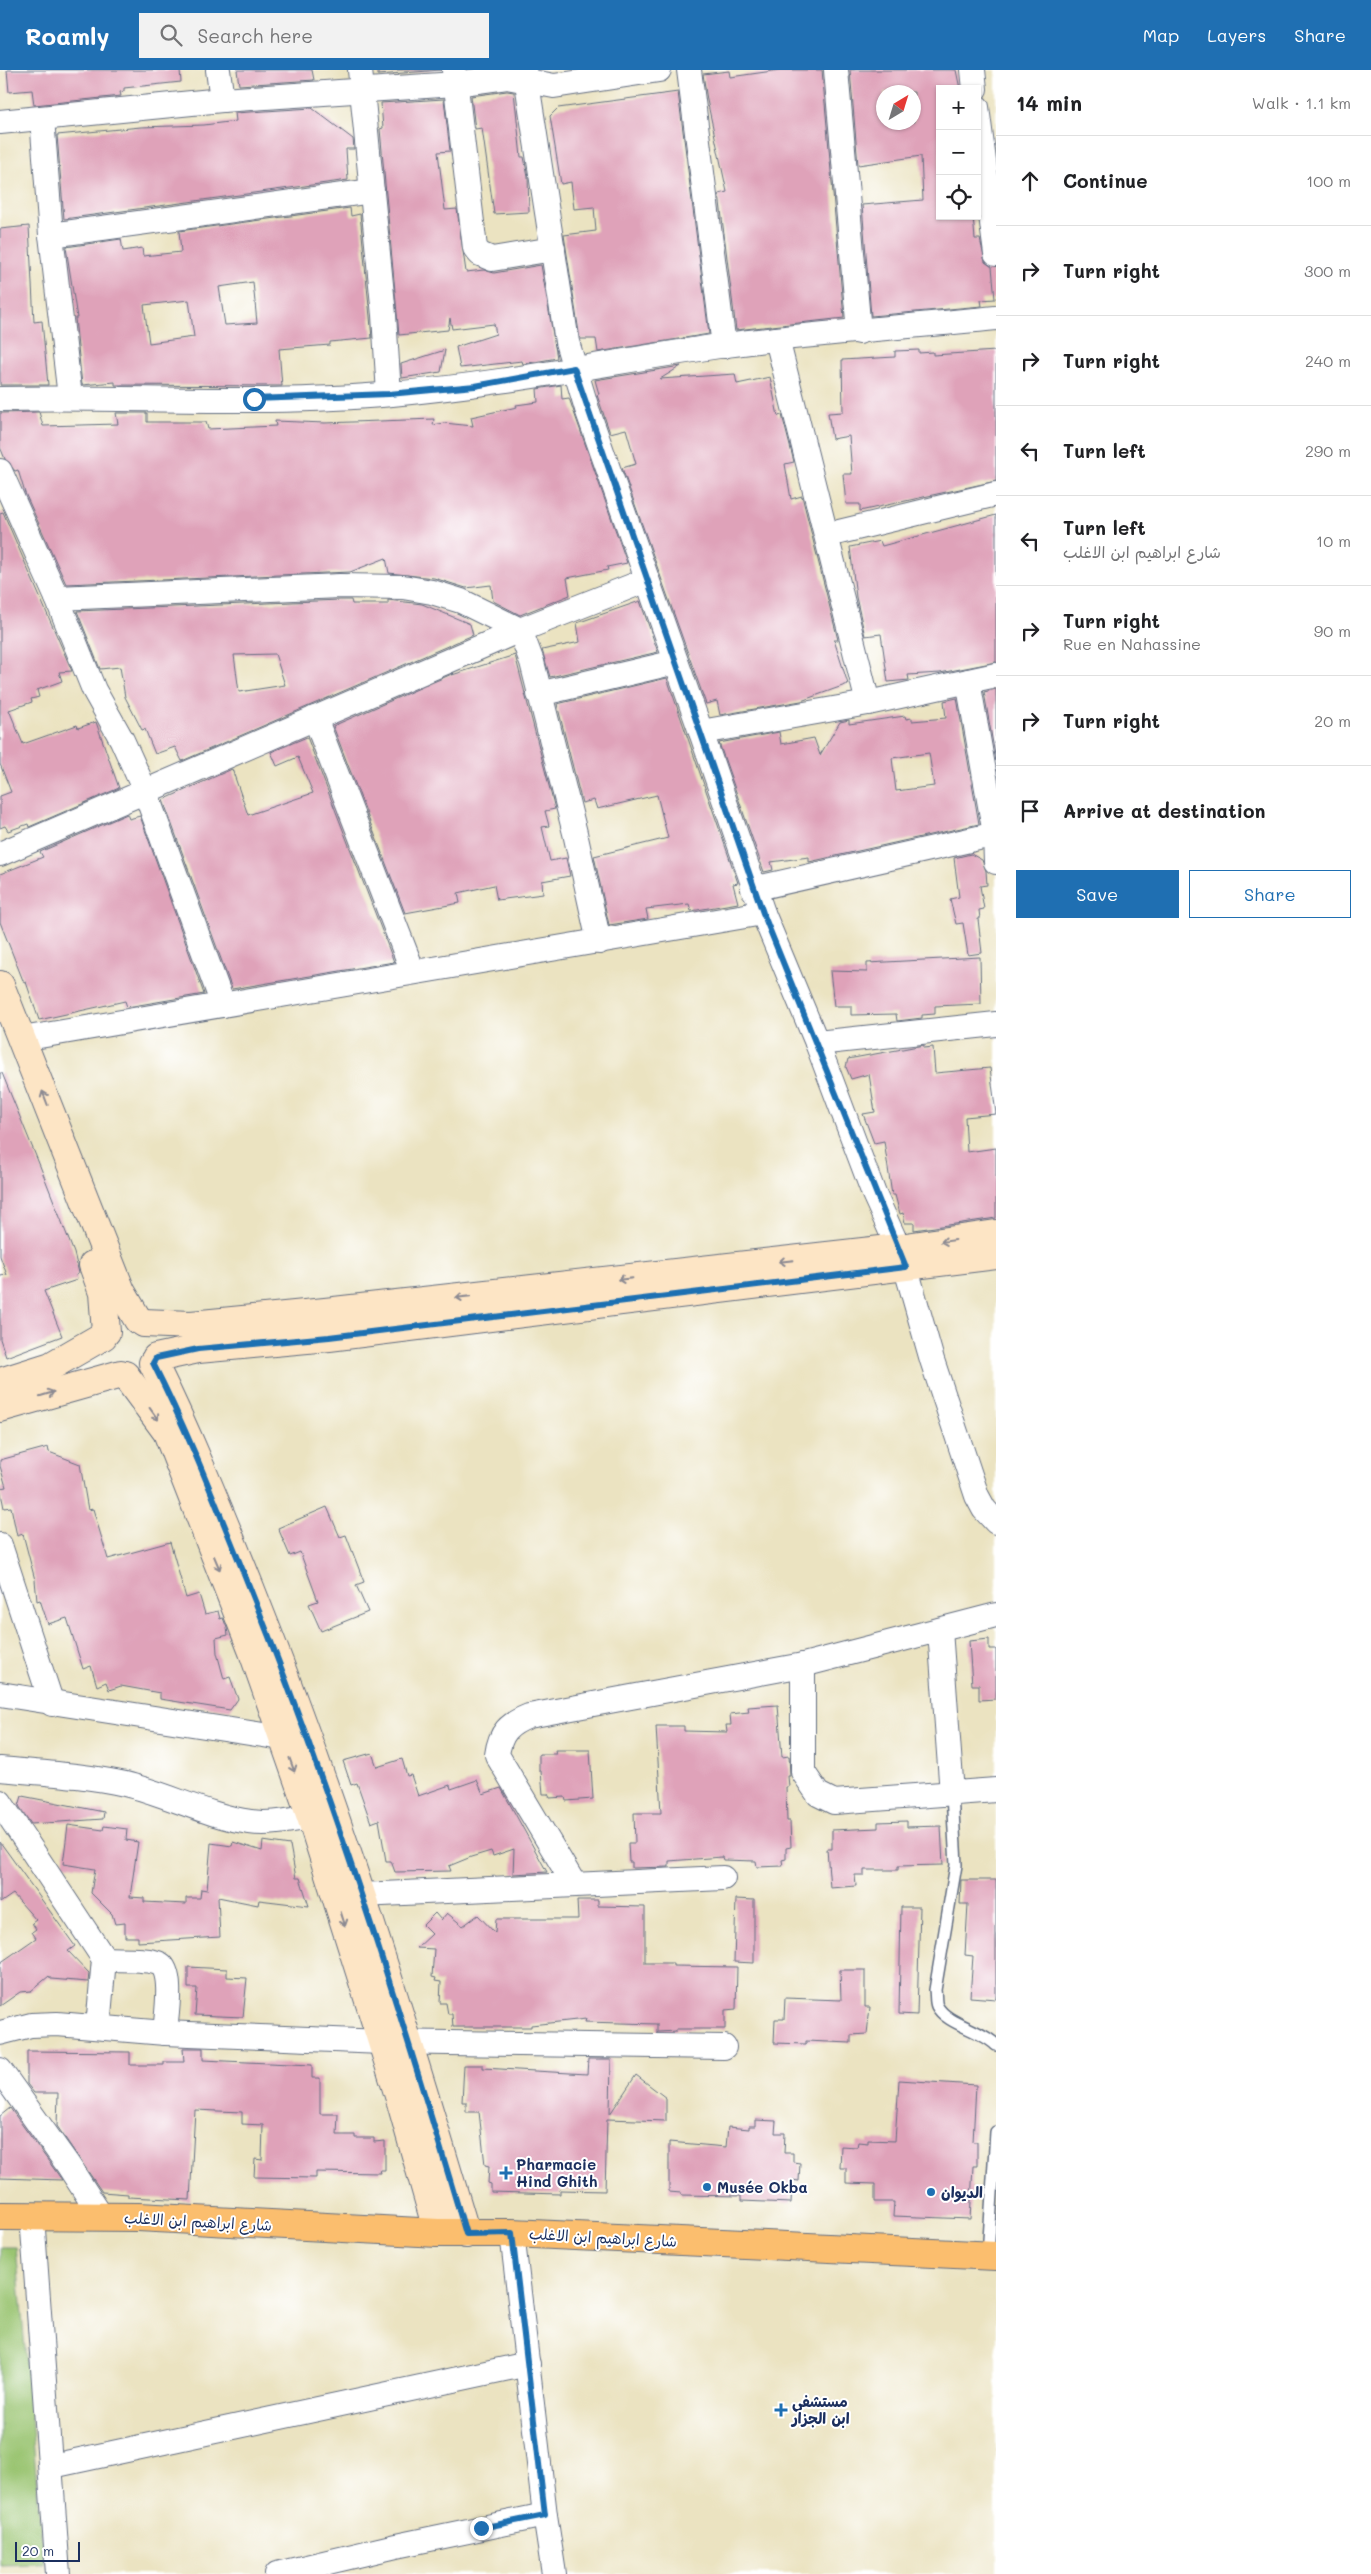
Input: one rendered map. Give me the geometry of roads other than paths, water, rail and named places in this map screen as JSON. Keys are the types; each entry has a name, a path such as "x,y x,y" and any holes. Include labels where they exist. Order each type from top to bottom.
{"main road":[{"name":"شارع ابراهيم ابن الاغلب","path":"0,2216 101,2216 438,2233 512,2233 992,2256"}],"street":[{"path":"218,70 222,100"},
{"path":"0,122 222,100 361,80 526,76 554,86 659,70"},
{"path":"689,70 724,346"},
{"path":"836,70 859,332"},
{"path":"972,70 974,85"},
{"path":"526,76 568,342 574,368 763,913 817,1044 874,1194 902,1258 932,1360 977,1496 984,1509 996,1522"},
{"path":"455,77 475,248 480,254 492,259 554,249"},
{"path":"361,80 384,315 389,394"},
{"path":"42,118 51,235 70,397"},
{"path":"980,130 996,254"},
{"path":"51,235 372,191"},
{"path":"0,399 70,397 254,399 389,394 475,386 574,368 777,338 996,318"},
{"path":"777,338 868,703"},
{"path":"0,471 57,598 94,690 122,740 145,791 223,1005"},
{"path":"827,535 996,494"},
{"path":"0,854 520,630 647,580"},
{"path":"57,598 340,586 403,587 432,592 462,601 520,630 526,643 540,694 575,833 599,942"},
{"path":"540,694 676,662"},
{"path":"701,732 868,703 996,675"},
{"path":"968,681 995,834 996,862"},
{"path":"315,718 413,972"},
{"path":"754,888 995,834"},
{"path":"11,1035 223,1005 763,913"},
{"path":"0,985 11,1035 103,1293 105,1334 103,1356 107,1364 123,1374 166,1432 253,1652 294,1735 311,1818 466,2234"},
{"path":"817,1044 996,1024"},
{"path":"11,1035 121,1291 141,1322 152,1329 156,1338 158,1346 154,1361 185,1428 294,1735 361,1895 438,2233"},
{"path":"0,1408 123,1374 139,1374 154,1361 198,1349 329,1337 902,1258 996,1234"},
{"path":"0,1382 50,1366 105,1334 116,1322 125,1319 141,1322 191,1325 902,1258 996,1255"},
{"path":"0,1545 52,1704"},
{"path":"574,1884 497,1755 501,1736 513,1723 530,1716 802,1665 996,1615"},
{"path":"940,1630 952,1794"},
{"path":"802,1665 803,1772 818,1794 834,1802 996,1790"},
{"path":"0,1694 52,1704 294,1735"},
{"path":"0,1769 126,1784 224,1816 251,1822 278,1822 311,1818"},
{"path":"0,1802 104,1959 98,2028"},
{"path":"361,1895 723,1878"},
{"path":"104,1959 150,1961 160,1964 165,1970 168,1982 165,2033"},
{"path":"0,2033 31,2025 48,2024 165,2033 395,2042 724,2047"},
{"path":"0,2070 68,2164 101,2216"},
{"path":"32,2216 52,2466 58,2574"},
{"path":"512,2233 545,2515 554,2574"},
{"path":"52,2466 528,2364"},
{"path":"277,2574 378,2549 545,2515"}],"lane":[{"path":"952,1794 956,1865 935,1990 937,2006 946,2015 990,2039 996,2046"},
{"path":"992,2256 996,2132"}],"place":[{"name":"Pharmacie Hind Ghith","path":"506,2173"},
{"name":"Musée Okba","path":"707,2187"},
{"name":"الديوان","path":"931,2192"},
{"name":"مستشفى ابن الجزار","path":"781,2410"}]}
